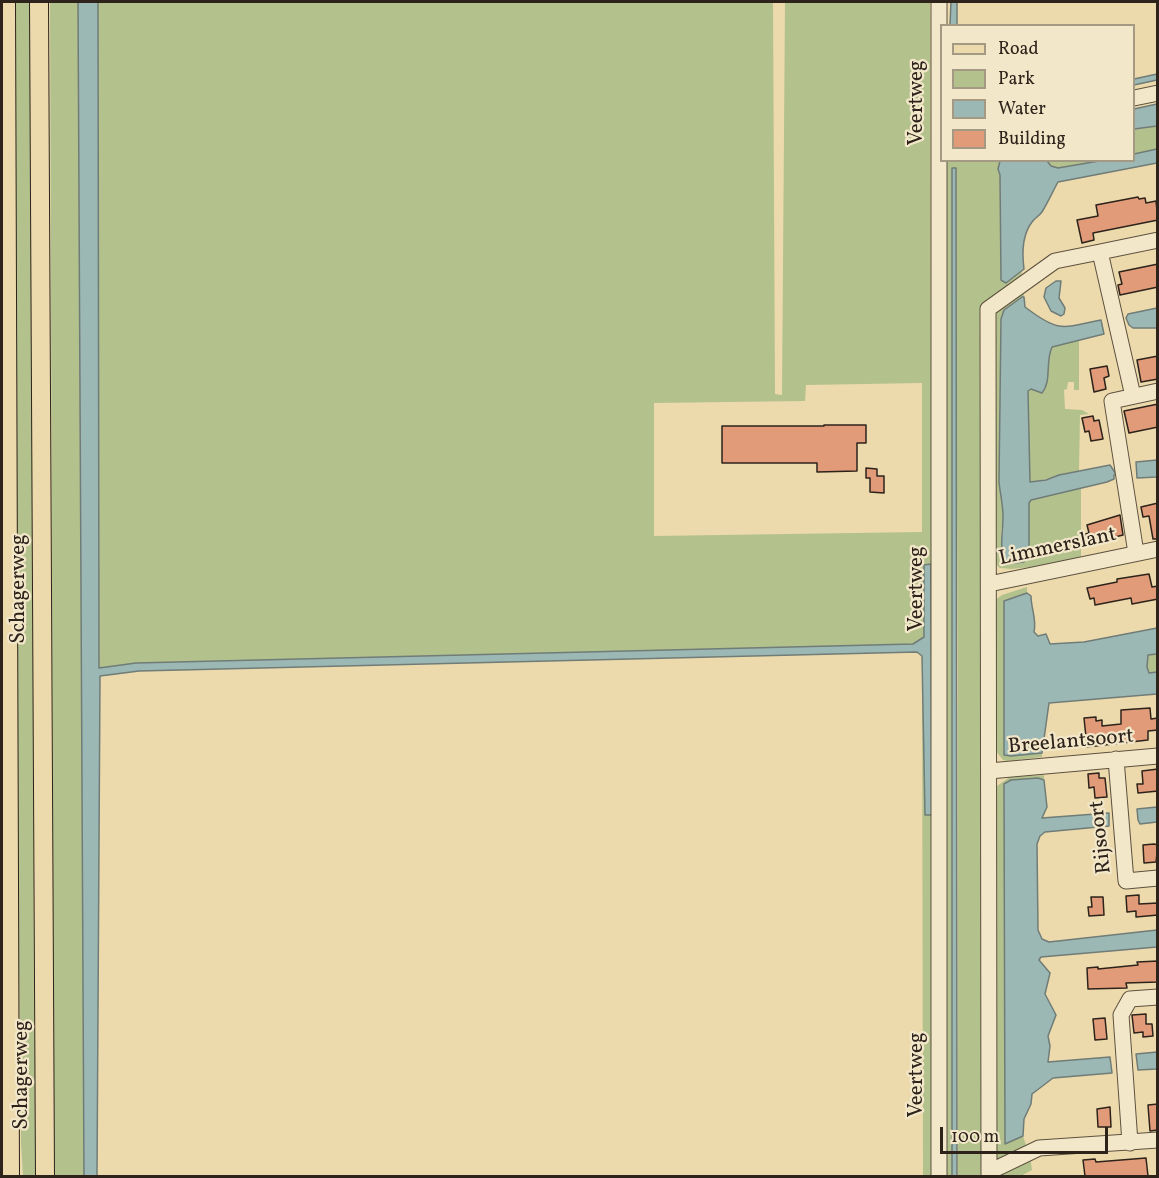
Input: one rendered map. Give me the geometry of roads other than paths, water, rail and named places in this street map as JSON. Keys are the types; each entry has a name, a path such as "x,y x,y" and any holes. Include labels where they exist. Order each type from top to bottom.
{"main road":[{"name":"Schagerweg","path":"6,2 10,1176"},
{"name":"Schagerweg","path":"39,2 45,1176"}],"street":[{"name":"Veertweg","path":"939,2 940,68"},
{"path":"1135,98 1158,93"},
{"name":"Veertweg","path":"939,1176 941,162"},
{"path":"1158,240 1055,261 988,309 989,1174 1039,1148 1158,1140"},
{"path":"1100,252 1133,396 1158,391"},
{"name":"Limmerslant","path":"1133,396 1112,401 1136,553"},
{"name":"Limmerslant","path":"989,584 1158,549"},
{"name":"Breelantsoort","path":"989,771 1158,756"},
{"name":"Rijsoort","path":"1116,759 1126,881 1158,878"},
{"path":"1130,1143 1120,1015 1130,999 1158,997"}],"water":[{"path":"78,2 98,2 99,668 136,663 913,644 924,637 924,565 931,564 932,815 925,815 922,656 917,652 139,671 100,676 97,1176 84,1176"},
{"path":"951,2 957,2 957,24 950,24"},
{"path":"1157,74 1157,80 1135,85 1135,79"},
{"path":"1157,104 1157,126 1135,129 1135,109"},
{"path":"1157,149 1157,163 1058,182 1042,212 1032,222 1026,233 1023,251 1024,269 1006,283 1001,280 1000,175 998,169 1000,162 1048,162 1051,166 1058,168 1093,162 1135,162 1135,154"},
{"path":"952,168 956,168 957,1176 952,1176"},
{"path":"1056,281 1061,281 1059,298 1065,308 1061,316 1051,311 1044,297 1046,288"},
{"path":"1024,297 1025,307 1054,325 1069,326 1101,320 1104,334 1052,347 1045,388 1042,393 1031,389 1028,391 1030,482 1110,465 1116,474 1114,479 1107,482 1031,500 1029,503 1029,553 1024,562 1005,564 1002,545 1003,512 999,482 1001,319 1004,310"},
{"path":"1157,308 1157,328 1133,328 1129,325 1126,318 1128,314"},
{"path":"1157,460 1157,477 1137,478 1136,462"},
{"path":"1027,593 1031,596 1034,632 1038,636 1046,634 1050,644 1084,642 1157,628 1157,654 1148,655 1147,667 1149,673 1157,672 1157,694 1049,703 1042,753 1004,755 1004,601"},
{"path":"1038,778 1044,780 1047,807 1042,818 1109,813 1109,826 1045,832 1040,836 1037,844 1038,930 1042,939 1049,942 1157,930 1157,947 1041,957 1039,960 1050,973 1045,994 1056,1015 1048,1036 1050,1046 1048,1062 1110,1057 1112,1073 1053,1078 1032,1094 1031,1104 1024,1119 1023,1136 1005,1144 1004,784 1011,780"},
{"path":"1157,807 1157,822 1140,824 1137,809"},
{"path":"1157,1052 1157,1069 1138,1070 1136,1054"}]}
